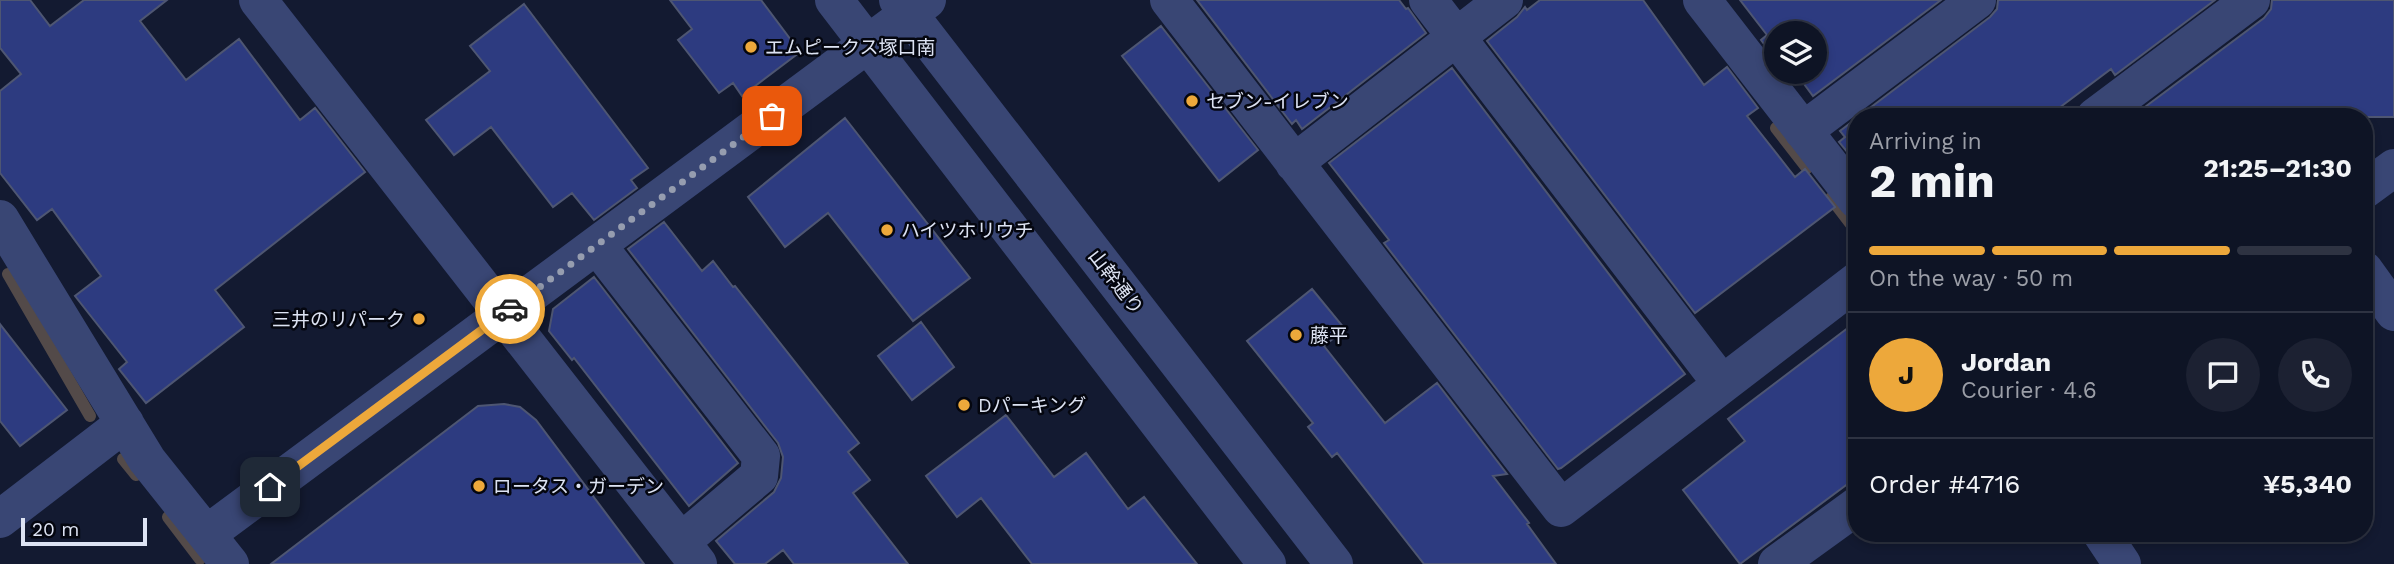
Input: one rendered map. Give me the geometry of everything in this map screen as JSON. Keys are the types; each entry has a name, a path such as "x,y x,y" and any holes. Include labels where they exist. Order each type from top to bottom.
{"street":[{"path":"258,0 689,553 759,476 761,456 597,245"},
{"path":"834,0 1267,564"},
{"path":"1169,0 1562,508 1848,288"},
{"path":"1428,0 1722,384"},
{"path":"1294,163 1504,0"},
{"path":"1803,131 1976,0"},
{"path":"2107,108 2250,0"},
{"path":"1710,3 1848,188"},
{"path":"207,534 868,45 911,5"},
{"name":"山幹通り","path":"911,5 1334,564"},
{"path":"2373,184 2394,169"},
{"path":"6,243 147,460 230,564"},
{"path":"2373,283 2394,312"},
{"path":"0,519 125,423"},
{"path":"1777,564 1848,513"},
{"path":"2107,542 2122,564"}],"building":[{"path":"0,0 30,0 50,26 84,0 167,0 140,21 186,80 239,39 300,120 315,108 365,172 215,290 244,327 146,403 119,369 127,362 75,296 101,276 52,209 37,220 0,173 0,91 21,74 0,48"},
{"name":"エムピークス塚口南","path":"670,0 761,0 800,52 742,96 733,83 719,93 678,40 692,29"},
{"path":"1197,0 1399,0 1426,33 1302,129 1296,120 1292,124"},
{"path":"1540,0 1643,0 1704,85 1727,67 1758,108 1747,116 1795,177 1805,169 1835,207 1695,313 1487,41 1517,17 1525,7 1527,10"},
{"path":"1740,0 1941,0 1813,96 1804,84 1827,84 1827,21 1764,21 1764,31"},
{"path":"1998,0 2215,0 2115,75 2111,69 2059,108 1870,108 1997,9"},
{"path":"2272,0 2394,0 2394,117 2373,117 2373,108 2144,108 2264,18 2271,9"},
{"path":"524,4 648,168 631,180 637,188 594,220 572,193 553,207 491,127 454,155 426,120 490,71 470,46"},
{"name":"セブン-イレブン","path":"1161,26 1258,150 1219,181 1122,56"},
{"path":"1452,68 1685,374 1558,469 1384,243 1389,240 1329,163"},
{"name":"ハイツホリウチ","path":"845,118 970,278 913,321 828,213 785,247 748,197"},
{"path":"1848,125 1848,153 1839,142 1845,137 1840,131"},
{"path":"664,222 702,271 713,261 859,443 848,452 870,480 853,493 908,564 794,564 783,550 765,564 735,564 716,541 774,492 781,478 783,457 778,443 628,249"},
{"path":"594,277 738,463 689,506 574,358 572,360 549,331 553,309"},
{"path":"1312,289 1345,329 1324,346 1385,423 1437,383 1507,474 1493,476 1556,564 1424,564 1337,453 1332,457 1308,427 1313,423 1247,341"},
{"path":"921,322 954,367 912,400 878,356"},
{"path":"0,324 67,410 20,446 0,421"},
{"path":"1848,328 1848,484 1740,564 1683,490 1745,441 1728,419"},
{"name":"ロータス・ガーデン","path":"504,404 520,407 536,420 644,564 271,564 478,406"},
{"path":"1006,415 1054,477 1086,453 1128,509 1144,497 1197,564 1032,564 981,498 957,517 926,476"}],"waterway":[{"path":"1776,128 1807,168"},
{"path":"1831,198 1848,220"},
{"path":"8,274 90,416"},
{"path":"123,459 136,475"},
{"path":"168,517 200,559"}],"way so far":[{"path":"510,309 772,116"}],"place":[{"name":"エムピークス塚口南","path":"751,47"},
{"name":"セブン-イレブン","path":"1192,101"},
{"name":"ハイツホリウチ","path":"887,230"},
{"name":"三井のリパーク","path":"419,319"},
{"name":"藤平","path":"1296,335"},
{"name":"Dパーキング","path":"964,405"},
{"name":"ロータス・ガーデン","path":"479,486"}],"route":[{"path":"270,487 510,309"}]}
